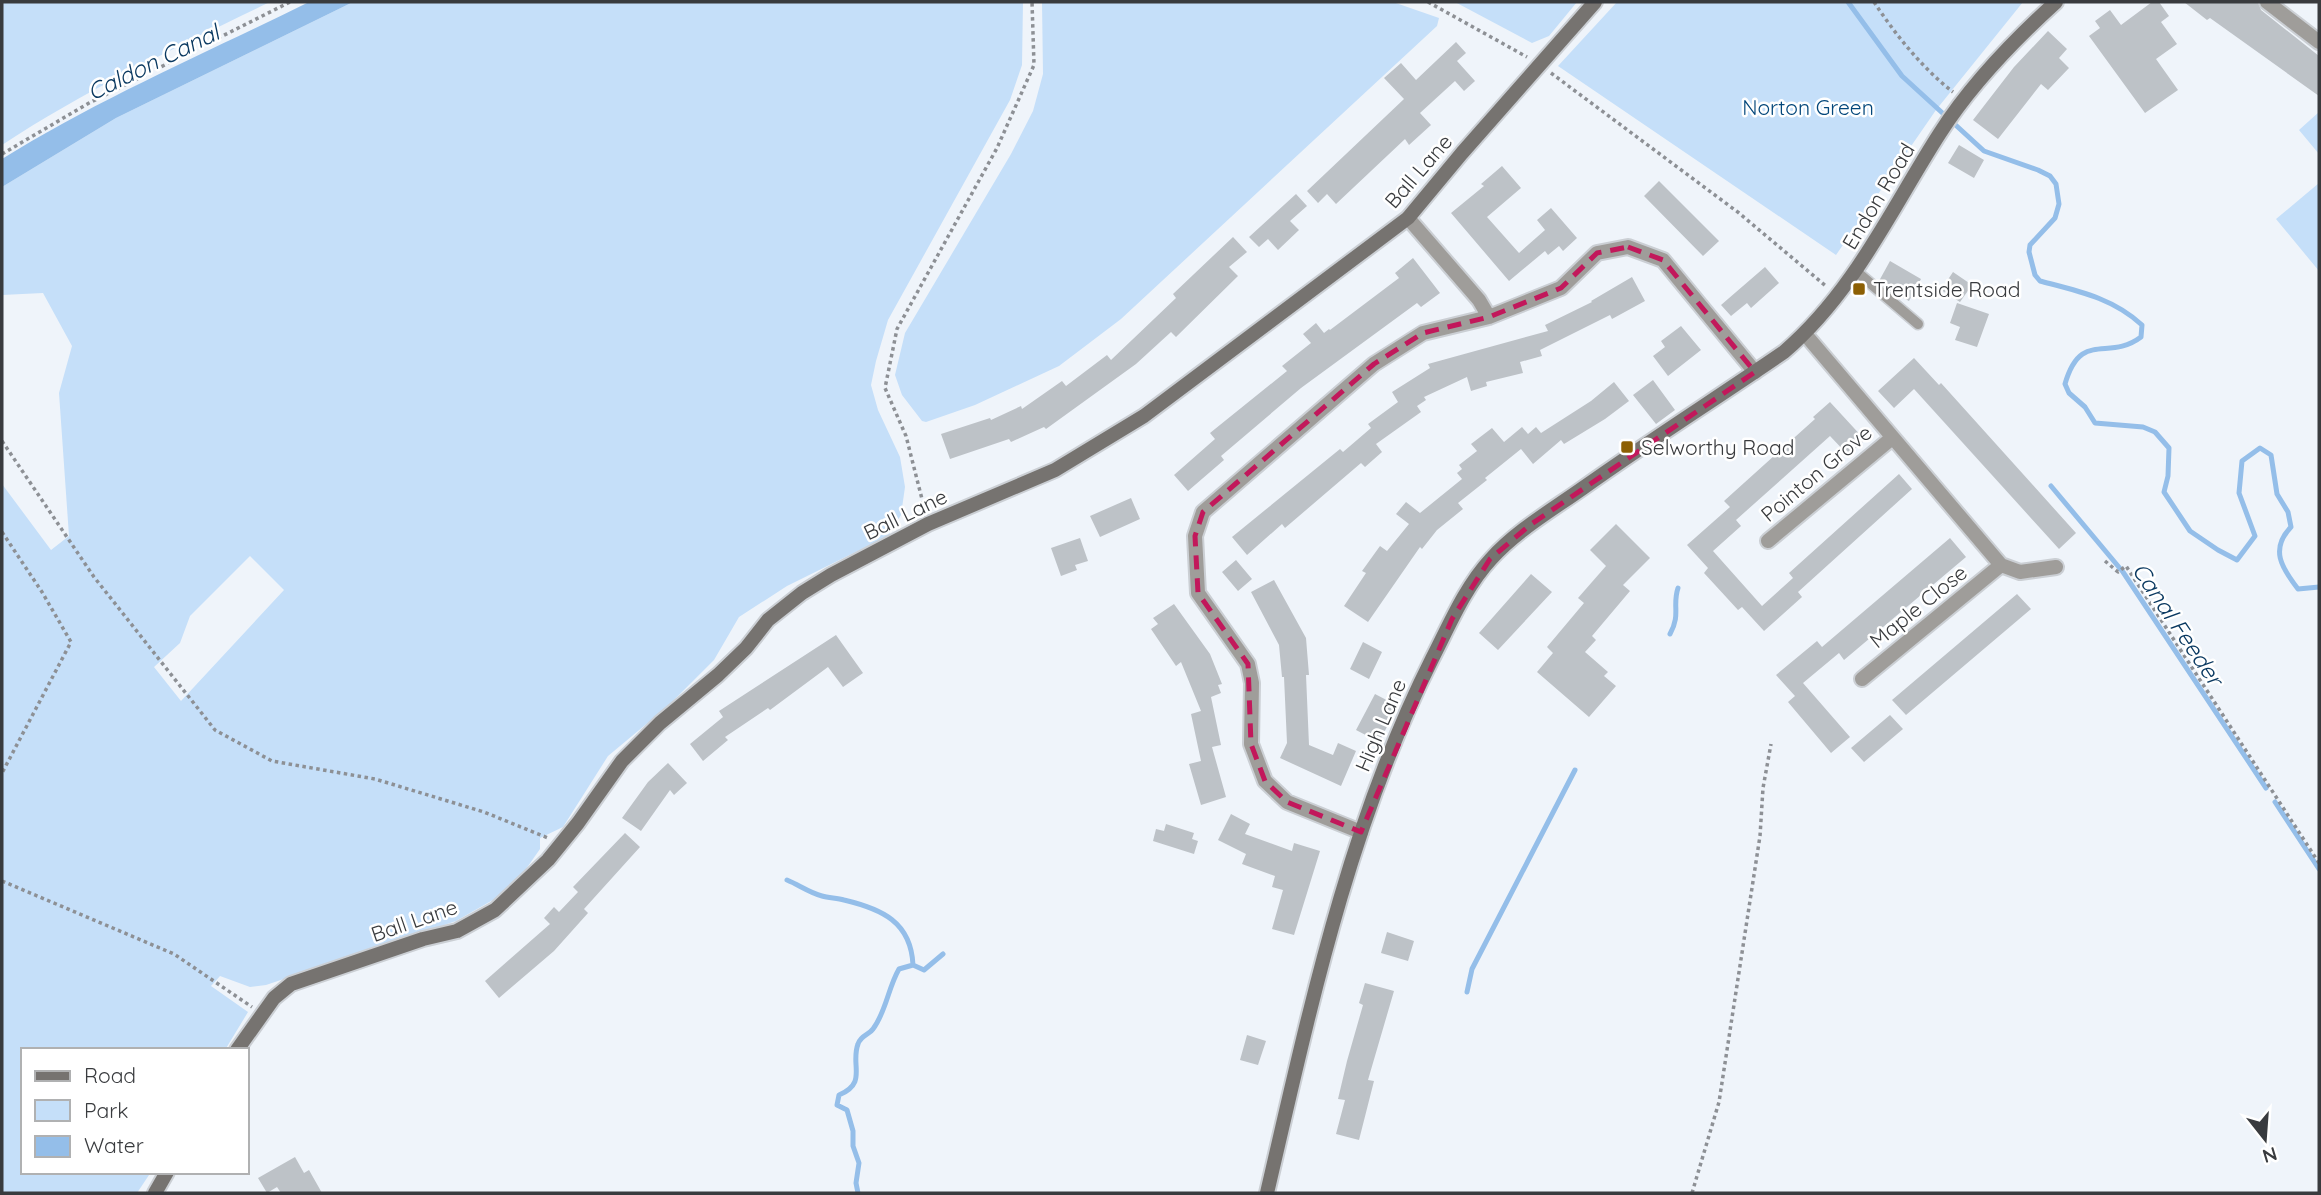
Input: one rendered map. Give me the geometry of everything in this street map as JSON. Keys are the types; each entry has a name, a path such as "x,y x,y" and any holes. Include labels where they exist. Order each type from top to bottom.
{"street":[{"name":"Ball Lane","path":"238,1048 274,998 291,984 423,939 457,931 495,910 562,843 622,761 660,723 746,648 768,620 802,593 928,524 1055,470 1144,416 1408,218 1595,2"},
{"name":"Endon Road","path":"1720,394 1784,352 1805,334 1839,296 1857,272 1962,101 2012,42 2056,2"},
{"path":"2267,2 2319,43"},
{"path":"1408,218 1479,300 1489,317"},
{"path":"1361,832 1287,802 1265,781 1251,744 1252,683 1248,664 1198,593 1195,536 1203,512 1374,364 1423,333 1489,317 1561,288 1597,253 1628,247 1663,260 1755,372"},
{"path":"1805,334 2001,565 2020,572 2056,567"},
{"name":"High Lane","path":"1267,1193 1310,1008 1361,832 1395,737 1471,586 1490,559 1530,525 1720,394"},
{"name":"Pointon Grove","path":"1768,541 1892,438"},
{"name":"Maple Close","path":"1862,679 2001,565"},
{"path":"155,1193 166,1174"}],"lane":[{"path":"1857,272 1918,324"}],"path":[{"path":"2,154 89,103 290,2"},
{"path":"928,524 906,436 885,388 897,329 997,148 1034,65 1032,2"},
{"path":"1428,2 1540,65 1738,213 1839,296"},
{"path":"1874,2 1889,26 1940,82 1962,101"},
{"path":"2,442 94,577 215,730 272,761 375,779 484,812 562,843"},
{"path":"2,532 71,642 2,773"},
{"path":"2105,561 2119,572 2126,566 2319,863"},
{"path":"1692,1193 1719,1102 1758,849 1763,788 1771,744"},
{"path":"2,881 174,954 262,1013"}],"highlighted area":[{"path":"1628,247 1663,260 1755,372 1530,525 1490,559 1452,619 1361,832 1287,802 1265,781 1251,744 1248,664 1198,593 1195,536 1203,512 1374,364 1423,333 1489,317 1561,288 1597,253"}],"green space":[{"path":"2,2 270,2 100,87 2,145"},
{"path":"353,2 1023,2 1022,65 1010,100 888,320 876,361 871,385 878,410 900,457 905,487 901,515 888,536 787,586 739,617 714,660 668,706 608,756 563,827 540,838 540,849 512,889 456,921 266,985 250,987 220,976 211,986 248,1012 226,1048 21,1048 21,1174 150,1174 137,1193 2,1193 2,484 51,550 69,536 59,393 72,346 43,293 2,295 2,187 116,118","holes":["250,556 284,590 181,701 154,667 180,643 190,616"]},
{"path":"1042,2 1393,2 1439,18 1437,26 1121,319 1059,366 975,405 926,422 922,421 902,395 895,375 905,333 1011,154 1033,111 1043,74"},
{"path":"1455,2 1577,2 1549,36 1532,43"},
{"name":"Norton Green","path":"1617,2 2023,2 1936,110 1836,255 1558,66"},
{"path":"2319,112 2319,154 2299,130"},
{"path":"2319,183 2319,271 2276,219"}],"water":[{"path":"309,2 353,2 116,118 2,187 2,159 115,96"}],"building":[{"path":"2152,2 2159,2 2169,16 2161,22 2177,44 2156,59 2178,90 2145,113 2089,36 2100,28 2095,21 2110,10 2121,25"},
{"path":"2184,2 2258,2 2261,10 2319,56 2319,96 2210,18 2207,20"},
{"path":"2048,31 2067,49 2059,58 2069,68 2048,90 2041,84 1998,139 1973,120 2014,67"},
{"path":"1456,42 1466,53 1457,61 1475,81 1464,91 1455,81 1420,113 1431,125 1409,145 1405,139 1336,204 1327,194 1318,203 1307,191 1404,99 1384,78 1401,63 1416,80"},
{"path":"1959,145 1984,160 1974,178 1948,163"},
{"path":"1502,166 1521,188 1487,217 1519,253 1545,230 1537,220 1551,208 1577,238 1563,251 1559,246 1548,255 1545,251 1509,281 1451,213 1484,186 1481,184"},
{"path":"1659,181 1719,241 1703,256 1644,196"},
{"path":"1296,194 1307,206 1290,221 1299,230 1278,250 1268,239 1259,247 1249,237"},
{"path":"1233,237 1247,252 1229,267 1238,276 1176,337 1171,332 1136,364 1046,429 1044,427 1011,442 1009,439 950,459 941,434 990,418 991,420 1021,406 1022,409 1062,381 1066,386 1107,355 1111,360 1176,298 1173,294"},
{"path":"1413,258 1440,293 1421,307 1417,303 1301,388 1221,456 1224,460 1188,491 1174,475 1215,439 1210,433 1287,371 1282,366 1311,343 1303,334 1316,323 1324,333 1330,330 1399,278 1395,273"},
{"path":"1890,261 1921,279 1909,301 1879,281"},
{"path":"1765,267 1779,283 1751,308 1747,303 1731,316 1721,305"},
{"path":"1953,272 1972,285 1960,302 1941,290"},
{"path":"1632,277 1645,301 1612,319 1610,315 1540,350 1542,356 1520,362 1523,373 1486,382 1487,386 1471,391 1467,377 1424,397 1426,400 1417,406 1421,412 1376,444 1382,452 1365,467 1361,463 1285,528 1282,524 1247,555 1232,537 1340,449 1343,452 1371,428 1368,424 1398,402 1392,392 1430,368 1428,364 1548,331 1545,325 1592,302"},
{"path":"1957,303 1989,314 1977,347 1955,340 1960,327 1950,323"},
{"path":"1681,326 1701,350 1668,376 1653,356 1665,347 1661,341"},
{"path":"1914,358 1939,385 1941,383 2076,533 2059,549 1914,389 1894,408 1878,391"},
{"path":"1653,380 1675,410 1656,424 1633,395"},
{"path":"1614,382 1629,401 1564,444 1561,440 1533,464 1521,449 1485,478 1487,480 1458,503 1463,509 1437,530 1422,549 1420,547 1368,622 1344,606 1366,573 1362,571 1380,546 1387,551 1409,524 1396,514 1406,502 1420,513 1462,479 1457,473 1462,469 1459,465 1477,451 1471,444 1492,428 1504,442 1522,427 1528,434 1536,427 1541,433 1591,401"},
{"path":"1830,402 1865,440 1848,455 1830,436 1736,520 1741,526 1713,551 1762,606 1793,578 1789,573 1899,474 1912,489 1798,592 1802,597 1764,631 1742,607 1738,610 1704,573 1708,568 1687,545 1730,507 1724,501 1815,419 1813,417"},
{"path":"1131,498 1140,519 1100,537 1090,516"},
{"path":"1616,524 1650,558 1623,585 1630,591 1592,636 1596,640 1585,652 1608,672 1604,676 1616,686 1589,717 1537,672 1553,653 1547,647 1584,603 1578,598 1606,566 1590,550"},
{"path":"1080,538 1088,561 1075,565 1077,570 1061,576 1051,548"},
{"path":"1950,538 1966,557 1844,660 1839,653 1803,683 1850,737 1831,753 1788,702 1795,696 1776,675 1817,641 1822,647"},
{"path":"1236,560 1252,579 1238,591 1222,572"},
{"path":"1531,574 1552,592 1498,650 1479,633"},
{"path":"1274,580 1306,638 1309,745 1333,755 1338,743 1356,751 1341,786 1280,758 1287,743 1284,677 1279,645 1251,592"},
{"path":"2017,594 2031,609 1906,715 1892,700"},
{"path":"1174,604 1210,654 1222,684 1218,685 1221,693 1211,697 1221,745 1212,747 1226,797 1201,805 1189,764 1201,761 1191,714 1201,711 1181,662 1176,666 1151,629 1158,624 1153,618"},
{"path":"836,635 863,673 843,687 828,667 770,710 768,708 725,737 728,740 703,761 690,744 723,717 719,711"},
{"path":"1363,642 1382,652 1369,679 1350,669"},
{"path":"1375,694 1398,706 1379,742 1356,730"},
{"path":"1890,715 1903,729 1864,762 1851,748"},
{"path":"668,763 687,783 674,795 670,790 641,831 622,818 648,782"},
{"path":"1231,814 1250,824 1245,834 1292,851 1294,843 1320,851 1294,935 1272,929 1283,890 1272,887 1275,876 1242,864 1246,854 1218,840"},
{"path":"1166,824 1194,833 1192,839 1198,841 1194,854 1153,841 1156,829 1164,831"},
{"path":"625,833 640,847 584,909 588,913 554,951 499,998 485,981 550,924 544,918 554,907 559,912 578,892 573,887"},
{"path":"1387,932 1414,941 1408,961 1381,953"},
{"path":"1365,983 1394,991 1368,1080 1374,1081 1359,1140 1336,1134 1345,1100 1338,1099 1363,1005 1359,1003"},
{"path":"1247,1035 1266,1041 1258,1065 1240,1060"},
{"path":"295,1157 304,1173 309,1170 322,1193 281,1193 277,1187 267,1193 258,1178"}],"waterway":[{"path":"1848,2 1902,76 1984,151 2038,170 2050,176 2056,184 2059,204 2055,218 2030,245 2029,252 2035,275 2040,281 2107,302 2142,325 2141,337 2129,344 2097,349 2079,357 2065,384 2069,393 2085,407 2095,423 2143,427 2155,432 2169,448 2168,476 2164,492 2190,531 2237,560 2255,536 2239,493 2242,461 2260,448 2271,455 2277,494 2288,512 2291,527 2281,543 2280,558 2298,589 2319,587"},
{"name":"Canal Feeder","path":"2051,486 2123,572 2266,788"},
{"path":"1670,634 1675,621 1678,588"},
{"path":"1467,992 1472,969 1575,770"},
{"name":"Canal Feeder","path":"2275,802 2319,869"},
{"path":"787,880 818,895 844,900 882,913 892,920 907,938 913,965"},
{"path":"858,1193 856,1183 859,1163 853,1146 853,1131 847,1110 837,1105 839,1095 848,1090 856,1079 858,1044 877,1022 899,969 913,965 924,970 943,954"}],"place":[{"name":"Trentside Road","path":"1859,289"},
{"name":"Selworthy Road","path":"1627,447"}],"water label":[{"name":"Caldon Canal","path":"153,62"}]}
